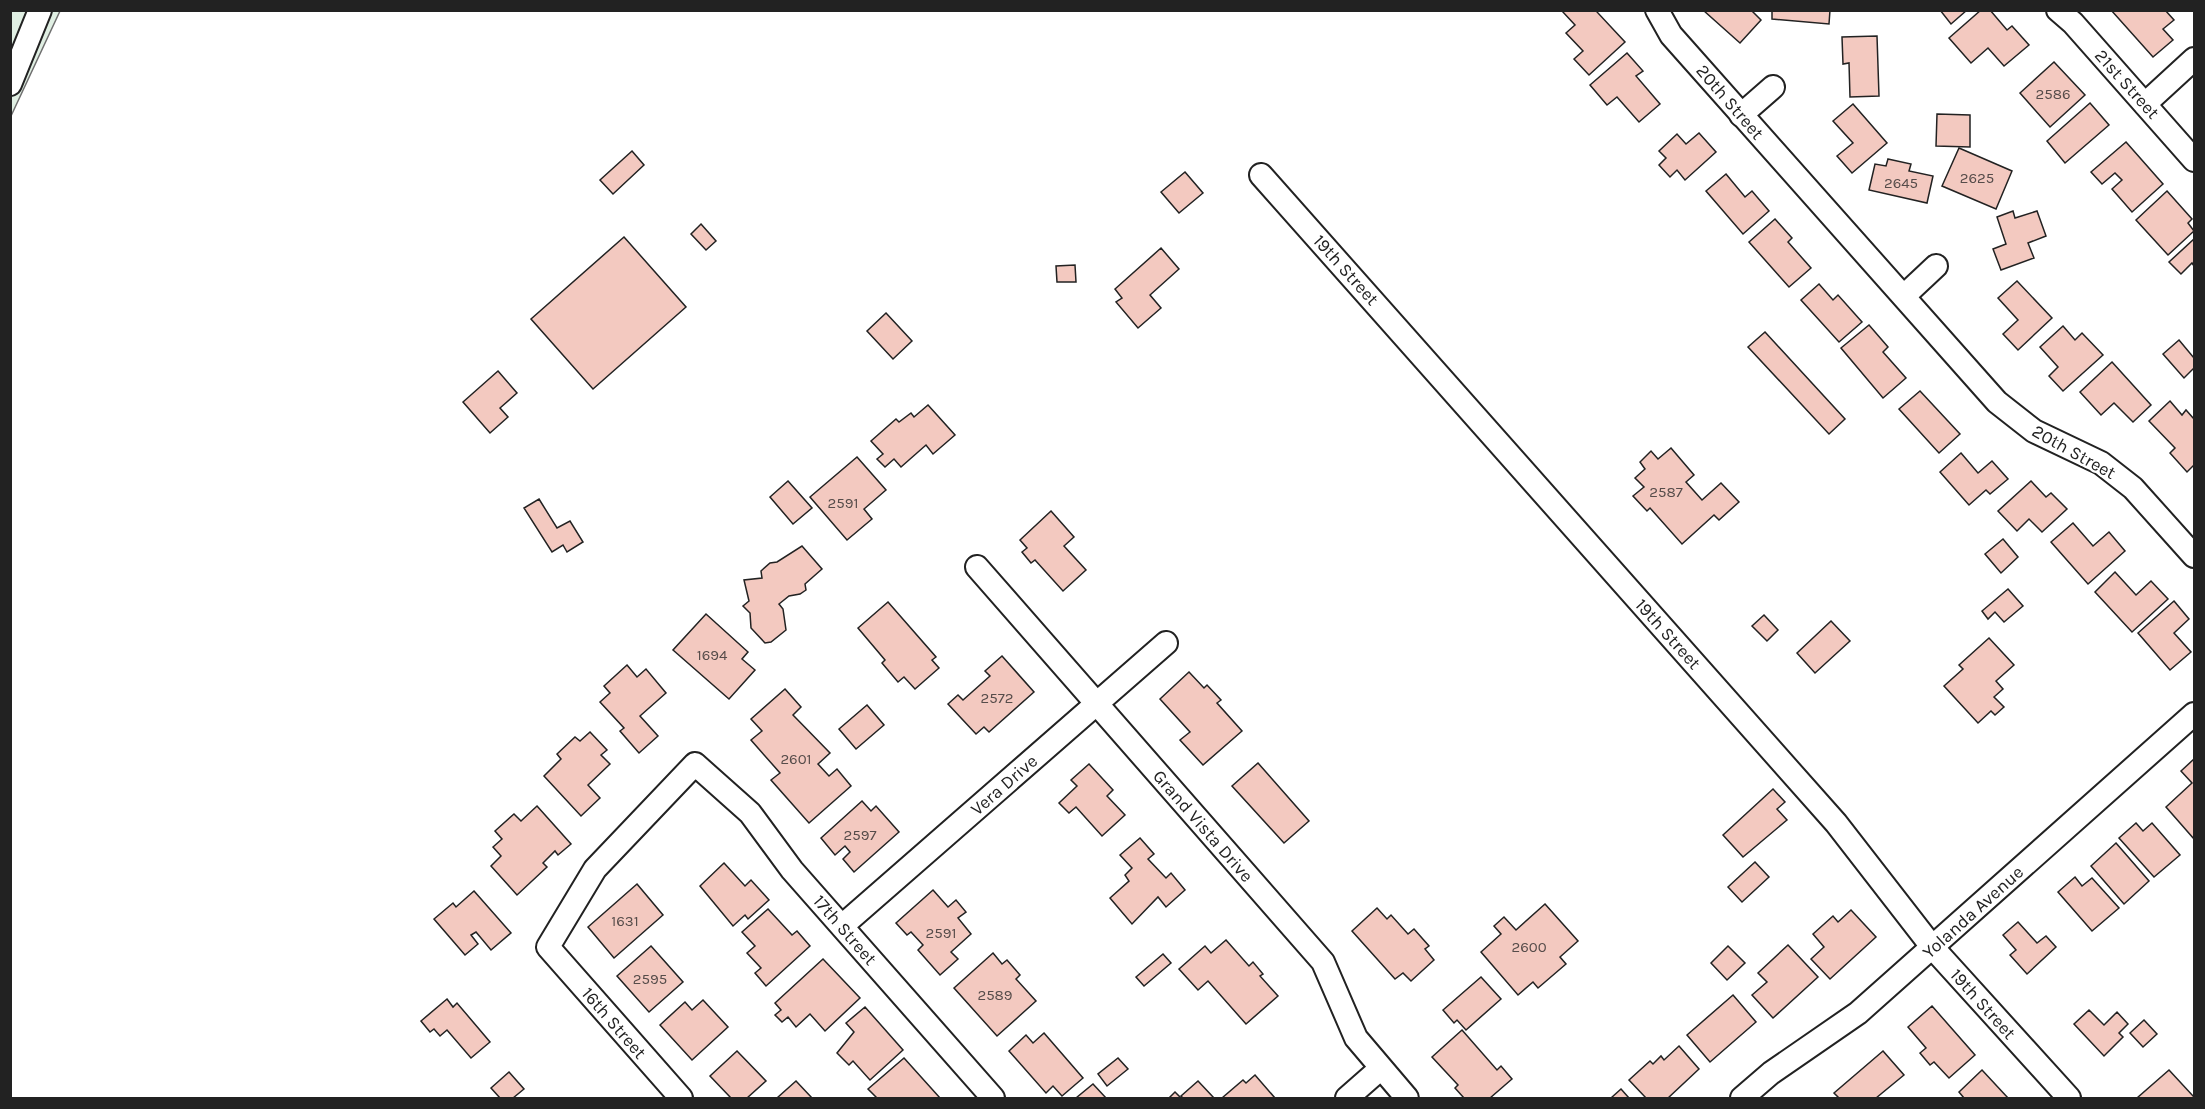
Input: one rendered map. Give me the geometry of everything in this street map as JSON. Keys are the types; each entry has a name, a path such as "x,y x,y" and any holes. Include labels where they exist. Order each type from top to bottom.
{"street":[{"path":"10,84 40,10"},
{"name":"20th Street","path":"1657,10 1671,35 1997,402 2034,431 2101,463 2133,488 2194,556"},
{"name":"21st Street","path":"2058,10 2073,23 2194,160"},
{"path":"2145,104 2194,59"},
{"path":"1741,115 1773,87"},
{"name":"19th Street","path":"1261,175 1836,823 1933,948 2069,1098"},
{"path":"1904,296 1936,266"},
{"name":"Grand Vista Drive","path":"977,567 1323,962 1356,1038 1407,1098"},
{"name":"Vera Drive","path":"842,926 1166,643"},
{"name":"Yolanda Avenue","path":"1742,1098 1771,1073 1858,1013 2194,714"},
{"name":"17th Street","path":"548,947 595,869 695,764 750,813 792,870 993,1098"},
{"name":"16th Street","path":"548,947 681,1098"},
{"path":"1347,1098 1380,1069"}],"green space":[{"path":"11,11 60,11 11,116"}],"building":[{"path":"1600,10 1597,12 1625,42 1589,75 1574,59 1583,51 1566,33 1575,25 1562,11"},
{"path":"1703,10 1751,10 1761,20 1740,43"},
{"path":"1772,10 1830,10 1829,24 1772,19"},
{"path":"1940,10 1967,10 1951,24"},
{"path":"1981,10 1990,10 2007,30 2012,26 2029,45 2004,66 1988,48 1971,63 1949,38"},
{"path":"2111,10 2165,10 2174,20 2163,29 2173,40 2153,57"},
{"path":"1877,36 1879,96 1850,97 1849,63 1843,64 1842,37"},
{"path":"1627,53 1643,71 1636,76 1660,104 1639,122 1617,97 1607,105 1590,85"},
{"path":"2054,62 2085,95 2050,127 2020,93"},
{"path":"2090,103 2109,125 2065,163 2047,141"},
{"path":"1853,104 1887,143 1852,173 1837,156 1853,143 1833,121"},
{"path":"1937,114 1970,115 1970,147 1936,146"},
{"path":"1699,133 1716,152 1685,180 1677,170 1670,177 1659,165 1666,158 1659,151 1677,134 1686,144"},
{"path":"2126,142 2163,184 2132,212 2112,189 2122,180 2115,173 2102,184 2091,172"},
{"path":"1959,148 2012,171 1996,209 1942,186"},
{"path":"632,151 644,165 613,194 600,180"},
{"path":"1888,159 1911,164 1909,171 1933,176 1927,203 1869,190 1875,164 1886,166"},
{"path":"1185,172 1203,193 1179,213 1161,192"},
{"path":"1726,174 1745,197 1752,191 1769,211 1743,234 1706,191"},
{"path":"2167,191 2192,219 2188,223 2194,231 2168,255 2136,220"},
{"path":"2013,211 2015,218 2037,211 2046,236 2028,243 2034,258 2001,270 1993,249 2006,244 1997,217"},
{"path":"1775,219 1792,238 1788,242 1811,268 1789,287 1749,242"},
{"path":"701,224 716,241 706,250 691,234"},
{"path":"624,237 686,307 593,389 531,319"},
{"path":"2194,239 2194,266 2192,263 2181,274 2169,262"},
{"path":"1161,248 1179,269 1150,295 1161,308 1138,328 1116,302 1122,298 1115,289"},
{"path":"1075,265 1076,282 1057,282 1056,266"},
{"path":"2017,281 2052,318 2018,350 2003,334 2018,320 1998,298"},
{"path":"1819,284 1833,300 1838,295 1862,322 1839,342 1801,300"},
{"path":"886,313 912,341 893,359 867,331"},
{"path":"1869,325 1888,347 1883,352 1906,378 1883,398 1841,348"},
{"path":"2063,326 2075,340 2082,333 2103,355 2063,391 2049,376 2058,367 2040,347"},
{"path":"1765,332 1845,419 1829,434 1748,347"},
{"path":"2179,340 2194,358 2194,368 2184,378 2163,354"},
{"path":"2112,362 2151,405 2133,422 2114,403 2101,415 2080,392"},
{"path":"498,371 517,393 500,408 508,417 490,433 463,402"},
{"path":"1920,391 1960,434 1939,453 1899,409"},
{"path":"2170,401 2182,415 2186,410 2194,419 2194,465 2187,472 2170,453 2175,448 2149,421"},
{"path":"928,405 955,435 933,454 926,445 901,467 894,459 885,467 877,459 883,454 871,441 896,419 899,422 911,413 914,417"},
{"path":"1671,448 1694,475 1686,482 1702,500 1721,483 1739,502 1719,520 1714,515 1682,544 1650,508 1647,511 1633,496 1644,487 1635,478 1645,469 1640,462 1651,451 1658,459"},
{"path":"1961,453 1978,473 1992,461 2008,479 1990,494 1986,490 1969,505 1940,472"},
{"path":"857,457 886,490 864,509 872,519 847,540 810,497"},
{"path":"788,481 812,508 793,524 770,497"},
{"path":"2031,481 2046,497 2051,493 2067,509 2042,532 2029,519 2017,531 1998,511"},
{"path":"539,499 557,528 570,521 583,542 567,552 563,545 552,552 524,508"},
{"path":"1051,511 1074,537 1064,546 1086,570 1063,591 1035,560 1031,563 1022,552 1027,548 1020,540"},
{"path":"2073,523 2093,546 2109,532 2125,551 2088,584 2051,542"},
{"path":"2003,539 2018,557 2001,573 1985,554"},
{"path":"802,546 822,569 805,584 806,590 789,596 779,604 783,609 786,630 771,642 765,643 751,628 750,613 743,606 749,601 744,580 762,578 761,571 770,563 777,562"},
{"path":"2115,572 2136,595 2151,581 2168,599 2132,632 2095,592"},
{"path":"2008,589 2023,606 2004,622 1995,612 1988,619 1982,611"},
{"path":"2174,601 2189,619 2174,633 2191,652 2170,670 2138,633"},
{"path":"888,602 936,657 932,660 939,668 915,689 904,677 898,682 882,663 885,660 858,628"},
{"path":"706,614 748,652 742,659 755,670 729,699 673,650"},
{"path":"1764,615 1778,630 1767,641 1752,626"},
{"path":"1831,621 1850,641 1815,673 1797,653"},
{"path":"1989,638 2014,665 1996,681 2003,689 1994,697 2004,707 1995,715 1991,711 1978,723 1944,686 1963,669 1959,665"},
{"path":"1002,656 1034,692 989,732 984,727 976,734 948,704 958,695 963,700 990,676 985,671"},
{"path":"627,665 637,677 646,669 666,693 640,716 658,736 639,753 620,731 624,728 600,702 610,693 604,686"},
{"path":"1189,672 1204,688 1207,685 1221,700 1217,703 1242,731 1203,765 1180,740 1190,732 1160,699"},
{"path":"785,689 801,707 793,715 830,753 818,764 829,776 837,769 851,786 809,823 771,780 780,773 751,740 762,731 751,719"},
{"path":"867,705 884,725 856,749 839,729"},
{"path":"590,732 607,750 601,755 610,764 588,785 600,798 581,816 544,776 561,759 557,754 575,737 580,741"},
{"path":"2194,759 2194,839 2166,807 2192,783 2181,771"},
{"path":"1258,763 1309,821 1284,843 1232,786"},
{"path":"1089,764 1113,790 1107,796 1125,815 1102,836 1076,807 1069,813 1059,803 1077,786 1071,780"},
{"path":"1773,789 1785,802 1777,809 1787,820 1743,857 1723,835"},
{"path":"862,801 871,811 876,806 899,832 854,872 843,859 850,852 845,846 835,855 821,838"},
{"path":"537,806 571,844 558,855 555,851 543,863 547,867 517,895 491,866 501,856 493,847 502,839 495,831 514,814 521,821"},
{"path":"2136,823 2143,831 2152,823 2180,855 2154,877 2119,838"},
{"path":"1140,838 1154,854 1148,859 1166,878 1171,873 1185,890 1166,907 1158,897 1132,924 1110,898 1129,881 1125,875 1132,868 1120,855"},
{"path":"2116,843 2149,881 2124,904 2091,866"},
{"path":"1755,862 1769,877 1742,902 1728,887"},
{"path":"724,863 745,886 751,880 769,900 748,919 745,915 733,926 700,886"},
{"path":"2075,877 2082,886 2092,878 2119,908 2092,931 2058,892"},
{"path":"637,884 663,915 614,958 588,927"},
{"path":"933,890 948,907 956,900 966,912 958,918 971,934 951,952 958,959 940,975 918,950 923,945 911,932 907,935 896,923"},
{"path":"474,891 511,933 491,950 476,932 471,935 478,944 465,955 434,919 453,903 456,907"},
{"path":"1545,904 1578,941 1560,957 1566,964 1538,988 1533,982 1518,995 1481,952 1501,934 1494,926 1504,917 1516,930"},
{"path":"1377,908 1387,919 1391,915 1408,934 1414,929 1429,946 1425,949 1434,960 1411,981 1403,973 1395,979 1352,931"},
{"path":"768,909 792,935 797,931 810,946 766,986 755,973 761,968 747,953 755,946 742,932"},
{"path":"1851,910 1876,937 1830,979 1811,959 1824,947 1813,934 1833,916 1838,922"},
{"path":"2018,922 2037,943 2046,936 2056,947 2027,974 2010,955 2016,950 2003,935"},
{"path":"1226,940 1249,966 1253,962 1263,974 1260,976 1278,996 1246,1024 1208,981 1198,990 1179,969 1205,946 1211,953"},
{"path":"1788,945 1818,977 1773,1018 1752,995 1767,982 1758,973"},
{"path":"651,946 683,982 649,1012 617,976"},
{"path":"1728,946 1745,963 1727,980 1711,963"},
{"path":"993,953 1002,964 1007,960 1020,975 1016,979 1036,1001 997,1036 954,988"},
{"path":"1163,954 1171,963 1144,986 1136,977"},
{"path":"823,959 860,998 825,1031 810,1014 796,1027 788,1017 782,1022 775,1015 781,1010 775,1003"},
{"path":"1481,977 1501,999 1466,1030 1457,1020 1454,1023 1443,1010"},
{"path":"1733,995 1756,1022 1710,1062 1687,1035"},
{"path":"447,999 453,1007 457,1003 490,1042 471,1058 447,1030 440,1036 434,1029 430,1032 421,1021"},
{"path":"703,1000 728,1027 692,1060 660,1025 685,1002 692,1010"},
{"path":"1932,1006 1975,1055 1949,1078 1934,1062 1930,1065 1920,1053 1926,1048 1908,1027"},
{"path":"865,1007 903,1050 870,1080 853,1061 849,1065 837,1053 854,1032 846,1023"},
{"path":"2089,1010 2104,1025 2117,1012 2128,1024 2119,1033 2123,1037 2104,1056 2074,1024"},
{"path":"2144,1020 2157,1034 2143,1047 2130,1033"},
{"path":"1462,1030 1497,1070 1501,1066 1512,1079 1490,1098 1464,1098 1455,1088 1458,1085 1432,1057"},
{"path":"1044,1033 1083,1078 1062,1096 1053,1086 1046,1093 1009,1051 1026,1035 1033,1043"},
{"path":"1679,1046 1699,1069 1668,1098 1646,1098 1629,1080 1650,1061 1653,1064 1661,1056 1664,1060"},
{"path":"737,1051 766,1081 747,1098 731,1098 710,1076"},
{"path":"1883,1051 1904,1075 1876,1098 1839,1098 1834,1093"},
{"path":"904,1058 940,1098 877,1098 868,1089"},
{"path":"1118,1058 1128,1069 1107,1086 1098,1074"},
{"path":"1982,1070 2008,1098 1964,1098 1959,1092"},
{"path":"2169,1070 2194,1095 2194,1098 2137,1098"},
{"path":"509,1072 524,1089 513,1098 500,1098 491,1088"},
{"path":"1255,1075 1275,1098 1222,1098 1243,1080 1246,1083"},
{"path":"796,1081 812,1098 777,1098"},
{"path":"1198,1081 1214,1098 1183,1098 1181,1096"},
{"path":"1093,1084 1106,1098 1076,1098"},
{"path":"1621,1089 1629,1098 1611,1098"},
{"path":"1175,1092 1181,1098 1169,1098"}]}
